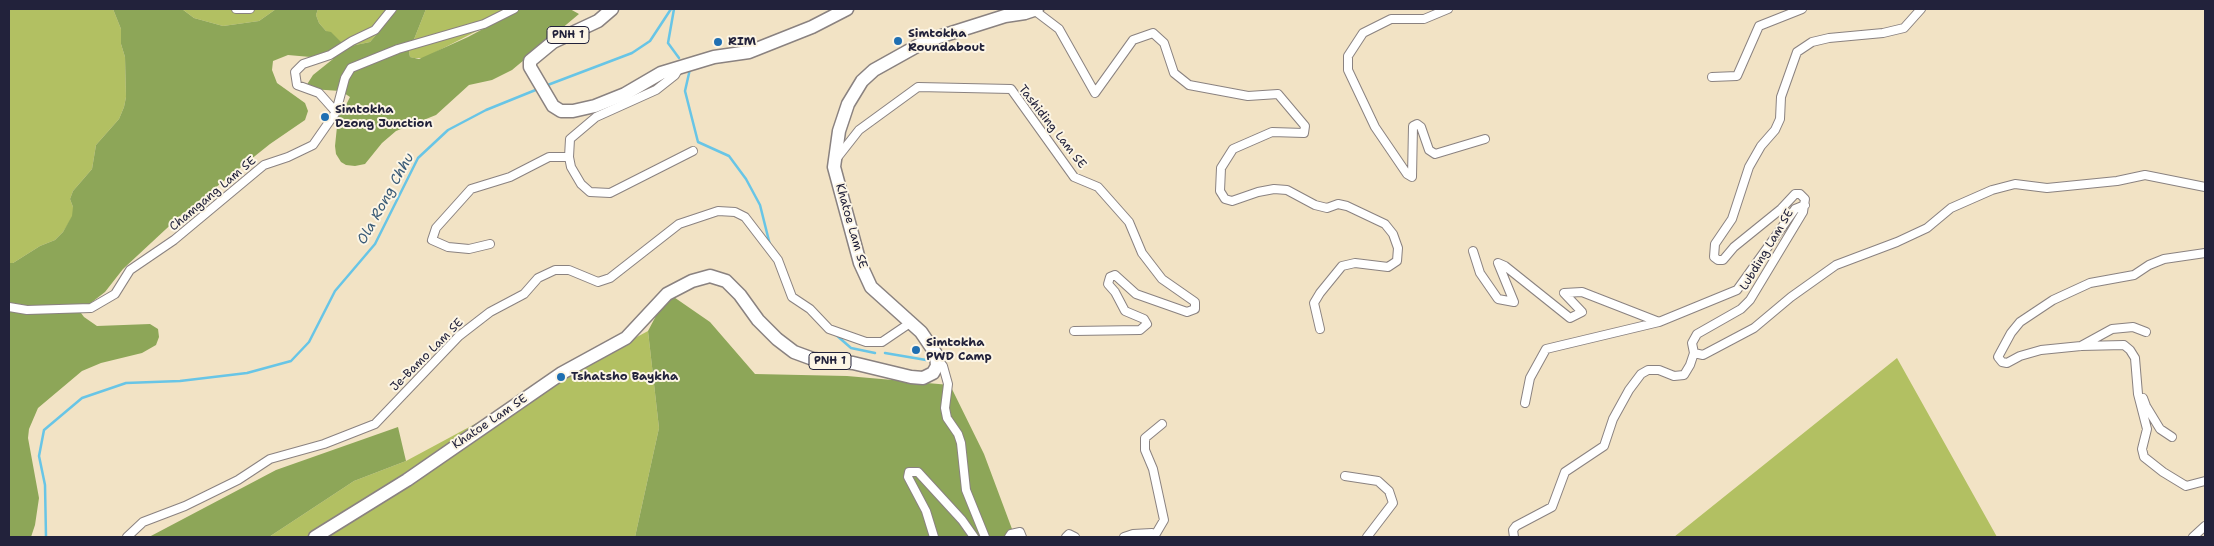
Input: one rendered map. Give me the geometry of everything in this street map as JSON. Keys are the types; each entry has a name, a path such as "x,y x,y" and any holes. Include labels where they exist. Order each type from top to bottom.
{"main road":[{"name":"PNH 1","path":"612,9 598,21 553,42 530,61 530,67 553,106 561,111 573,111 595,106 625,94 661,73 714,56 749,52 812,27 847,9"},
{"name":"Khatoe Lam SE","path":"315,537 407,480 562,373 626,338 667,294 692,281 710,276 726,281 740,295 758,320 794,352 813,359 853,363 911,377 923,378 933,373 938,360 928,342 871,287 860,263 834,167 839,132 848,104 862,81 874,70 926,40 1005,16 1035,10"}],"street":[{"path":"236,9 250,9"},
{"path":"336,112 319,93 297,85 294,72 304,64 330,55 352,41 375,30 392,9"},
{"name":"Chamgang Lam SE","path":"9,307 26,310 91,308 115,294 130,270 174,240 264,165 288,157 313,144 336,112 345,78 351,68 398,49 484,24 514,9"},
{"path":"1448,9 1424,19 1391,19 1363,33 1348,56 1348,70 1375,127 1407,174 1412,177 1412,126 1417,124 1421,127 1430,150 1435,154 1485,139"},
{"path":"1712,77 1737,76 1758,26 1802,9"},
{"name":"Lubding Lam SE","path":"1514,537 1513,530 1516,526 1552,506 1565,472 1604,446 1613,419 1629,390 1641,374 1648,370 1659,370 1674,376 1684,375 1694,353 1692,343 1697,334 1750,300 1803,212 1805,199 1800,194 1791,196 1781,209 1734,247 1723,260 1718,260 1714,257 1715,244 1732,219 1749,167 1761,146 1775,130 1780,119 1781,97 1797,52 1812,42 1829,38 1883,33 1904,28 1920,9"},
{"path":"1035,10 1059,29 1095,93 1133,40 1153,33 1164,43 1174,73 1189,85 1248,96 1278,94 1305,126 1304,133 1272,132 1233,149 1221,168 1220,191 1225,199 1232,201 1258,192 1274,189 1287,190 1315,206 1327,208 1338,204 1347,206 1385,224 1393,234 1398,248 1397,261 1388,267 1355,263 1342,266 1314,303 1320,329"},
{"path":"679,68 675,75 656,90 596,117 570,139 569,157 581,184 590,192 610,193 693,151"},
{"name":"Tashiding Lam SE","path":"834,167 838,156 859,130 918,86 1011,89 1074,176 1098,187 1129,222 1142,253 1162,279 1195,302 1195,309 1187,312 1178,309 1136,294 1115,275 1110,277 1108,284 1115,292 1125,311 1144,319 1147,324 1140,330 1074,331"},
{"path":"490,244 469,249 448,247 432,240 436,228 471,189 510,178 549,157 569,157"},
{"path":"1694,353 1703,355 1754,328 1836,265 1898,242 1927,228 1951,208 1992,190 2015,184 2047,188 2117,181 2144,175 2205,187"},
{"path":"1525,404 1530,378 1546,349 1659,322 1737,290 1796,208 1805,205"},
{"name":"Je-Bamo Lam SE","path":"127,537 143,522 185,506 238,480 270,459 324,444 375,424 459,336 490,312 524,294 538,278 555,270 569,270 598,282 610,278 679,224 718,211 735,212 745,217 778,260 792,297 810,309 829,329 866,342 882,342 910,323"},
{"path":"1473,251 1480,273 1498,299 1514,302 1498,263 1505,266 1570,318 1582,312 1564,292 1582,292 1659,322"},
{"path":"2205,252 2164,260 2149,265 2134,275 2090,283 2053,300 2020,322 2011,333 1998,357 2002,362 2008,363 2020,356 2041,350 2081,346 2124,345 2135,358 2138,394 2147,430 2142,450 2144,457 2163,472 2186,486 2205,481"},
{"path":"2081,346 2112,329 2133,327 2146,332"},
{"path":"938,360 943,366 948,384 945,408 947,418 958,434 961,443 966,490 985,537"},
{"path":"2138,394 2144,398 2146,406 2160,429 2172,437"},
{"path":"1124,537 1133,534 1152,533 1155,536 1164,520 1153,469 1145,450 1145,438 1162,424"},
{"path":"934,537 926,512 908,477 909,472 918,472 962,520 974,537"},
{"path":"1346,476 1378,481 1389,491 1393,503 1367,537"},
{"path":"2194,537 2205,526"},
{"path":"1009,537 1011,534 1020,532 1022,537"},
{"path":"1066,537 1069,534 1075,537"}],"green space":[{"path":"9,9 113,9 121,29 121,44 125,57 126,97 119,119 96,145 92,169 73,191 70,199 73,207 73,216 63,232 55,240 40,246 13,263 9,263"},
{"path":"113,9 182,9 194,18 223,26 259,21 276,9 318,9 316,15 319,23 346,47 370,42 398,9 426,9 409,52 410,57 419,59 468,37 520,9 570,9 579,14 512,70 492,80 469,85 436,115 396,131 382,143 365,164 355,166 346,165 341,162 336,154 335,146 338,117 350,97 341,91 310,89 306,86 313,75 333,59 288,55 273,61 272,70 277,83 305,103 308,111 305,120 270,144 180,216 123,269 105,292 83,309 81,313 84,317 97,326 150,324 158,329 159,337 156,345 142,353 101,363 82,371 38,408 29,429 28,438 39,498 35,525 31,537 9,537 9,263 13,263 40,246 55,240 63,232 72,216 73,207 70,199 73,191 92,169 96,145 119,119 124,107 126,97 125,57 121,44 121,29"},
{"path":"182,9 276,9 259,21 223,26 194,18"},
{"path":"318,9 398,9 370,42 346,47 319,23 316,15"},
{"path":"426,9 520,9 424,58 410,57 409,52"},
{"path":"668,293 710,322 755,374 847,376 950,385 984,454 1015,537 635,537 659,428 648,331"},
{"path":"648,331 659,428 635,537 269,537 354,481 406,461"},
{"path":"1897,358 1997,537 1674,537"},
{"path":"398,427 406,461 354,481 269,537 149,537 276,470"}],"waterway":[{"name":"Ola Rong Chhu","path":"545,86 632,53 650,41 671,9"},
{"path":"674,9 668,43 679,58"},
{"path":"690,69 685,91 698,142 729,156 746,179 760,205 770,245"},
{"name":"Ola Rong Chhu","path":"46,537 45,485 39,456 44,430 82,398 126,383 180,381 247,373 291,361 309,342 335,291 375,244 418,158 448,130 486,110 538,89"},
{"path":"835,334 851,348 875,353"},
{"path":"885,353 932,361"}],"place":[{"name":"Simtokha Roundabout","path":"898,41"},
{"name":"RIM","path":"718,42"},
{"name":"Simtokha Dzong Junction","path":"325,117"},
{"name":"Simtokha PWD Camp","path":"916,350"},
{"name":"Tshatsho Baykha","path":"561,377"}]}
